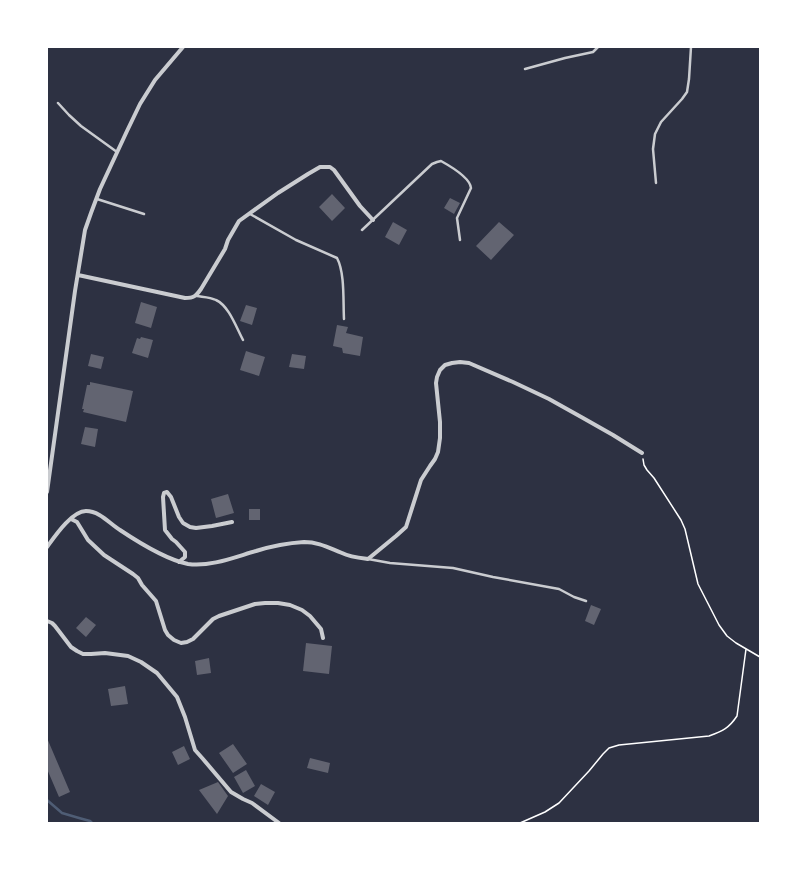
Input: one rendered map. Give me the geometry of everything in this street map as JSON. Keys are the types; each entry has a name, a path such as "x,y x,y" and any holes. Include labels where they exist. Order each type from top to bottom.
{"street":[{"path":"47,492 78,275 86,230 96,199 140,104 155,80 183,47"},
{"path":"78,275 185,298 197,296 240,221 278,193 320,167 325,166 334,170 372,220"},
{"path":"47,547 71,519 80,512 86,511 100,515 138,542 178,562 203,564 218,562 258,550 306,542 318,543 352,557 368,559 406,527 422,480 438,452 440,422 436,383 437,377 440,370 445,365 452,363 469,363 499,376 583,418 642,454"},
{"path":"178,562 185,557 185,552 176,542 172,540 165,530 163,504 164,493 167,492 171,497 179,517 183,523 190,527 203,528 232,522"},
{"path":"71,519 77,522 88,540 104,555 138,578 156,601 165,630 168,636 174,640 187,642 193,639 213,619 256,604 265,603 290,605 302,610 310,616 321,629 324,638"},
{"path":"47,620 55,626 71,647 83,654 105,653 128,656 141,662 156,673 176,697 185,717 195,750 231,792 252,803 279,823"}],"lane":[{"path":"525,69 593,52 598,47"},
{"path":"656,182 654,149 655,134 661,122 687,92 691,47"},
{"path":"58,103 81,126 117,152"},
{"path":"362,230 432,164 441,161 467,179 471,188 457,218 460,240"},
{"path":"96,199 144,214"},
{"path":"250,214 296,240 337,258 342,277 344,318"},
{"path":"197,296 215,299 222,304 229,313 243,340"},
{"path":"368,559 390,563 453,568 560,589 574,597 586,601"}],"path":[{"path":"642,454 647,470 654,478 685,529 698,584 719,624 727,636 760,657"},
{"path":"520,823 545,812 559,803 609,748 709,736 723,731 733,723 737,716 746,649"}],"building":[{"path":"332,194 345,208 332,221 319,207"},
{"path":"450,198 460,203 454,214 444,208"},
{"path":"393,222 407,230 399,245 385,237"},
{"path":"499,222 514,235 491,260 476,246"},
{"path":"141,302 157,307 151,328 135,323"},
{"path":"246,305 257,308 252,325 240,321"},
{"path":"337,325 348,327 346,333 363,337 360,356 343,353 342,348 333,346"},
{"path":"141,337 153,340 148,358 132,353 137,338 140,339"},
{"path":"246,351 265,357 259,376 240,370"},
{"path":"91,354 104,357 101,369 88,366"},
{"path":"292,354 306,356 304,369 289,367"},
{"path":"90,382 133,391 126,422 83,412 84,409 82,409 87,385 90,385"},
{"path":"85,427 98,429 95,447 81,444"},
{"path":"228,494 234,513 216,518 211,499"},
{"path":"249,509 260,509 260,520 249,520"},
{"path":"591,605 601,609 594,625 585,621"},
{"path":"86,617 96,625 86,637 76,628"},
{"path":"306,643 332,646 329,674 303,671"},
{"path":"209,658 211,673 197,675 195,661"},
{"path":"125,686 128,704 111,706 108,689"},
{"path":"47,738 70,792 59,797 47,769"},
{"path":"233,744 247,764 233,773 219,753"},
{"path":"184,746 190,759 178,765 172,752"},
{"path":"310,758 330,763 328,773 307,768"},
{"path":"246,770 255,786 243,793 234,777"},
{"path":"218,782 228,796 217,814 199,790"},
{"path":"261,784 275,792 268,805 254,796"}],"waterway":[{"path":"47,800 62,813 90,821 92,823"}]}
